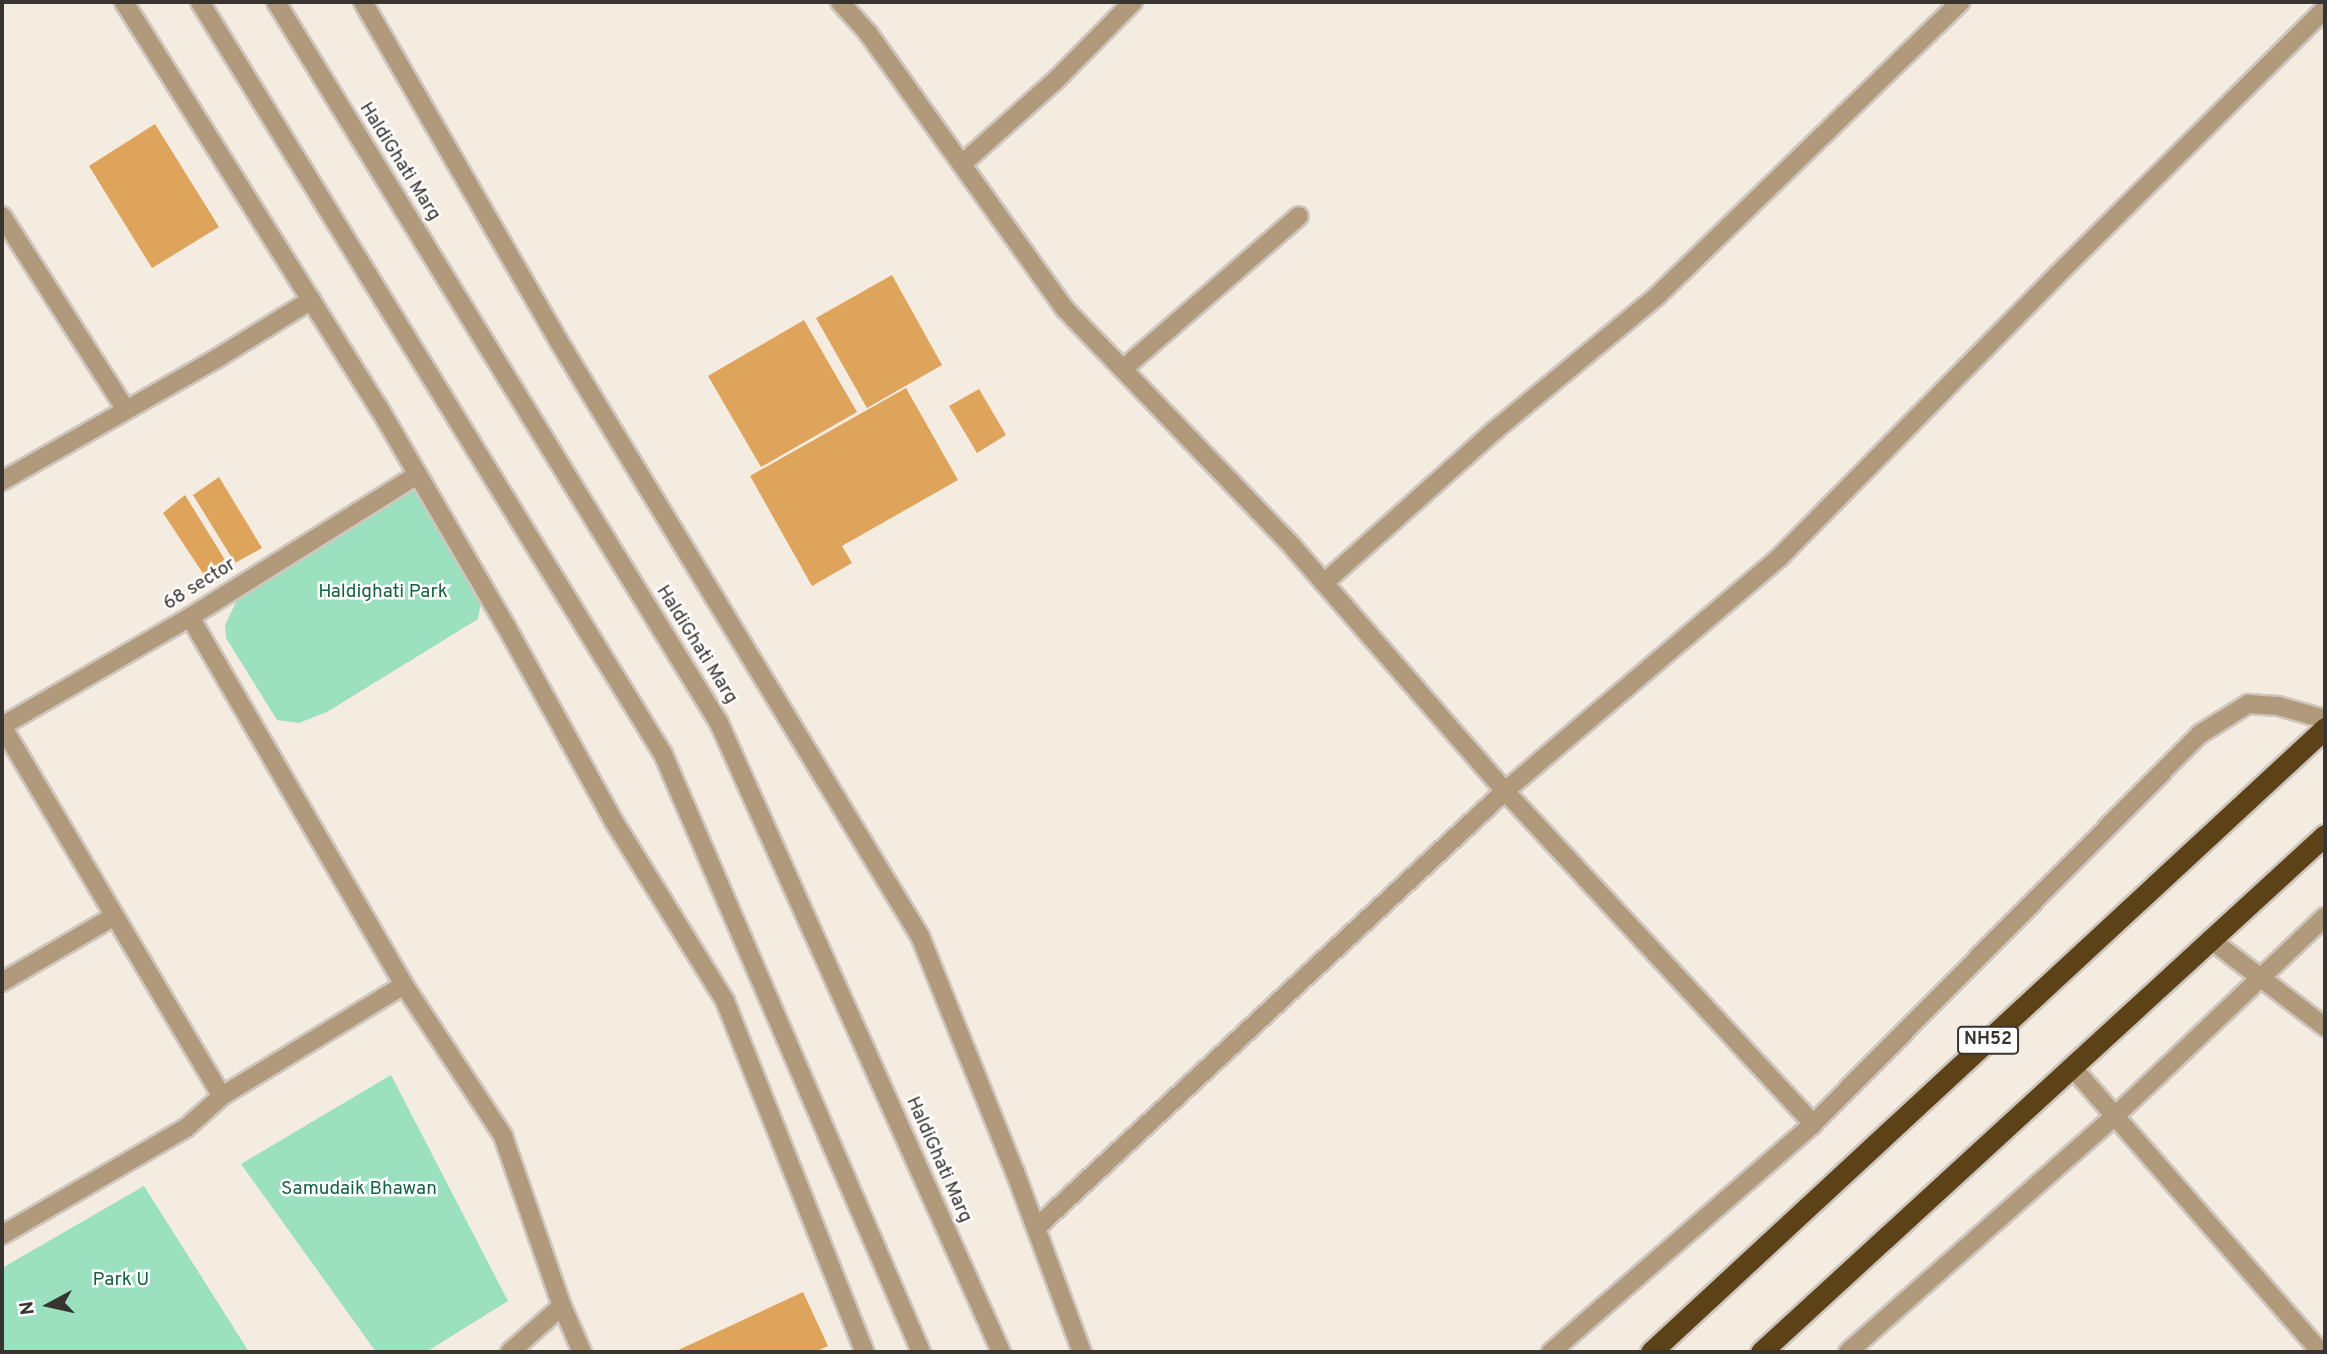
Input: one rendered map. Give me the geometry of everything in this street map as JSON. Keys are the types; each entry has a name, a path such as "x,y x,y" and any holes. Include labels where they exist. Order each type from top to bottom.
{"highway":[{"name":"NH52","path":"1651,1352 2325,728"},
{"path":"1762,1352 2325,835"}],"street":[{"path":"124,2 417,475 506,626 616,825 725,1001 865,1352"},
{"path":"200,2 663,754 921,1352"},
{"name":"HaldiGhati Marg","path":"276,2 719,723 1001,1352"},
{"path":"363,2 558,340 920,936 1036,1228 1082,1352"},
{"path":"841,2 868,33 1066,309 1324,583 1505,791 1813,1124"},
{"path":"962,164 1056,80 1133,2"},
{"path":"1324,583 1494,431 1656,297 1960,2"},
{"path":"1036,1228 1505,791 1780,557 2057,275 2325,9"},
{"path":"2,216 126,410"},
{"path":"1123,369 1227,275 1300,216"},
{"path":"2,481 311,300"},
{"name":"68 sector","path":"2,726 190,617 417,475"},
{"path":"190,617 404,985 503,1136 562,1306 582,1352"},
{"path":"1551,1352 1813,1124 2200,734 2248,704 2278,706 2325,719"},
{"path":"2,726 113,917 222,1096"},
{"path":"2,982 113,917"},
{"path":"1848,1352 2115,1116 2325,917"},
{"path":"2210,939 2325,1027"},
{"path":"2,1236 187,1128 222,1096 404,985"},
{"path":"2073,1068 2321,1352"},
{"path":"510,1352 562,1306"}],"green space":[{"name":"Haldighati Park","path":"406,491 417,492 423,498 482,597 478,619 327,712 299,723 277,720 226,638 225,625 237,600"},
{"name":"Samudaik Bhawan","path":"391,1075 508,1301 426,1352 376,1352 241,1164"},
{"name":"Park U","path":"144,1186 249,1352 2,1352 2,1268"}],"building":[{"path":"155,124 219,227 152,268 89,166"},
{"path":"892,275 942,365 867,408 816,318"},
{"path":"804,320 857,412 761,467 708,376"},
{"path":"906,388 958,480 842,546 852,563 812,586 750,476"},
{"path":"979,389 1006,435 977,453 949,406"},
{"path":"219,477 262,548 235,563 193,495"},
{"path":"185,495 230,568 208,581 163,513"},
{"path":"803,1292 828,1346 815,1352 674,1352"}]}
